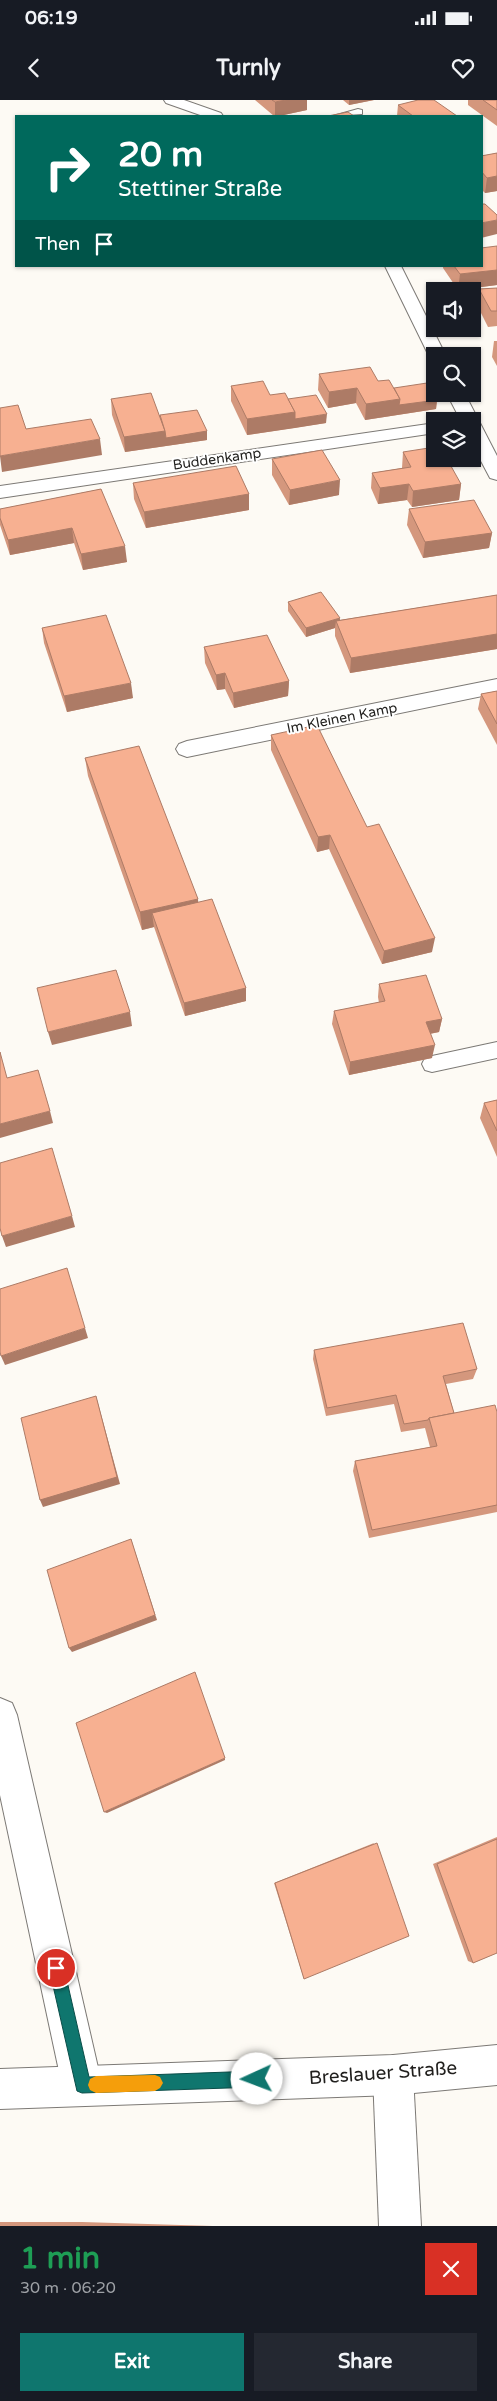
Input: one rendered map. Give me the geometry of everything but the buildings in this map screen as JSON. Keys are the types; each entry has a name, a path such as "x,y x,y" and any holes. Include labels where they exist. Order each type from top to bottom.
{"street":[{"path":"171,100 213,115"},
{"path":"394,267 434,347"},
{"name":"Buddenkamp","path":"0,492 426,429"},
{"path":"481,436 497,474"},
{"name":"Im Kleinen Kamp","path":"187,749 497,686"},
{"path":"0,1715 82,2085"},
{"name":"Breslauer Straße","path":"0,2089 393,2075 497,2064"},
{"path":"393,2075 400,2226"}],"lane":[{"path":"343,115 358,112"},
{"path":"432,1064 497,1050"}],"slow traffic":[{"path":"96,2085 155,2083"}],"route":[{"path":"56,1968 82,2085 257,2079"}]}
